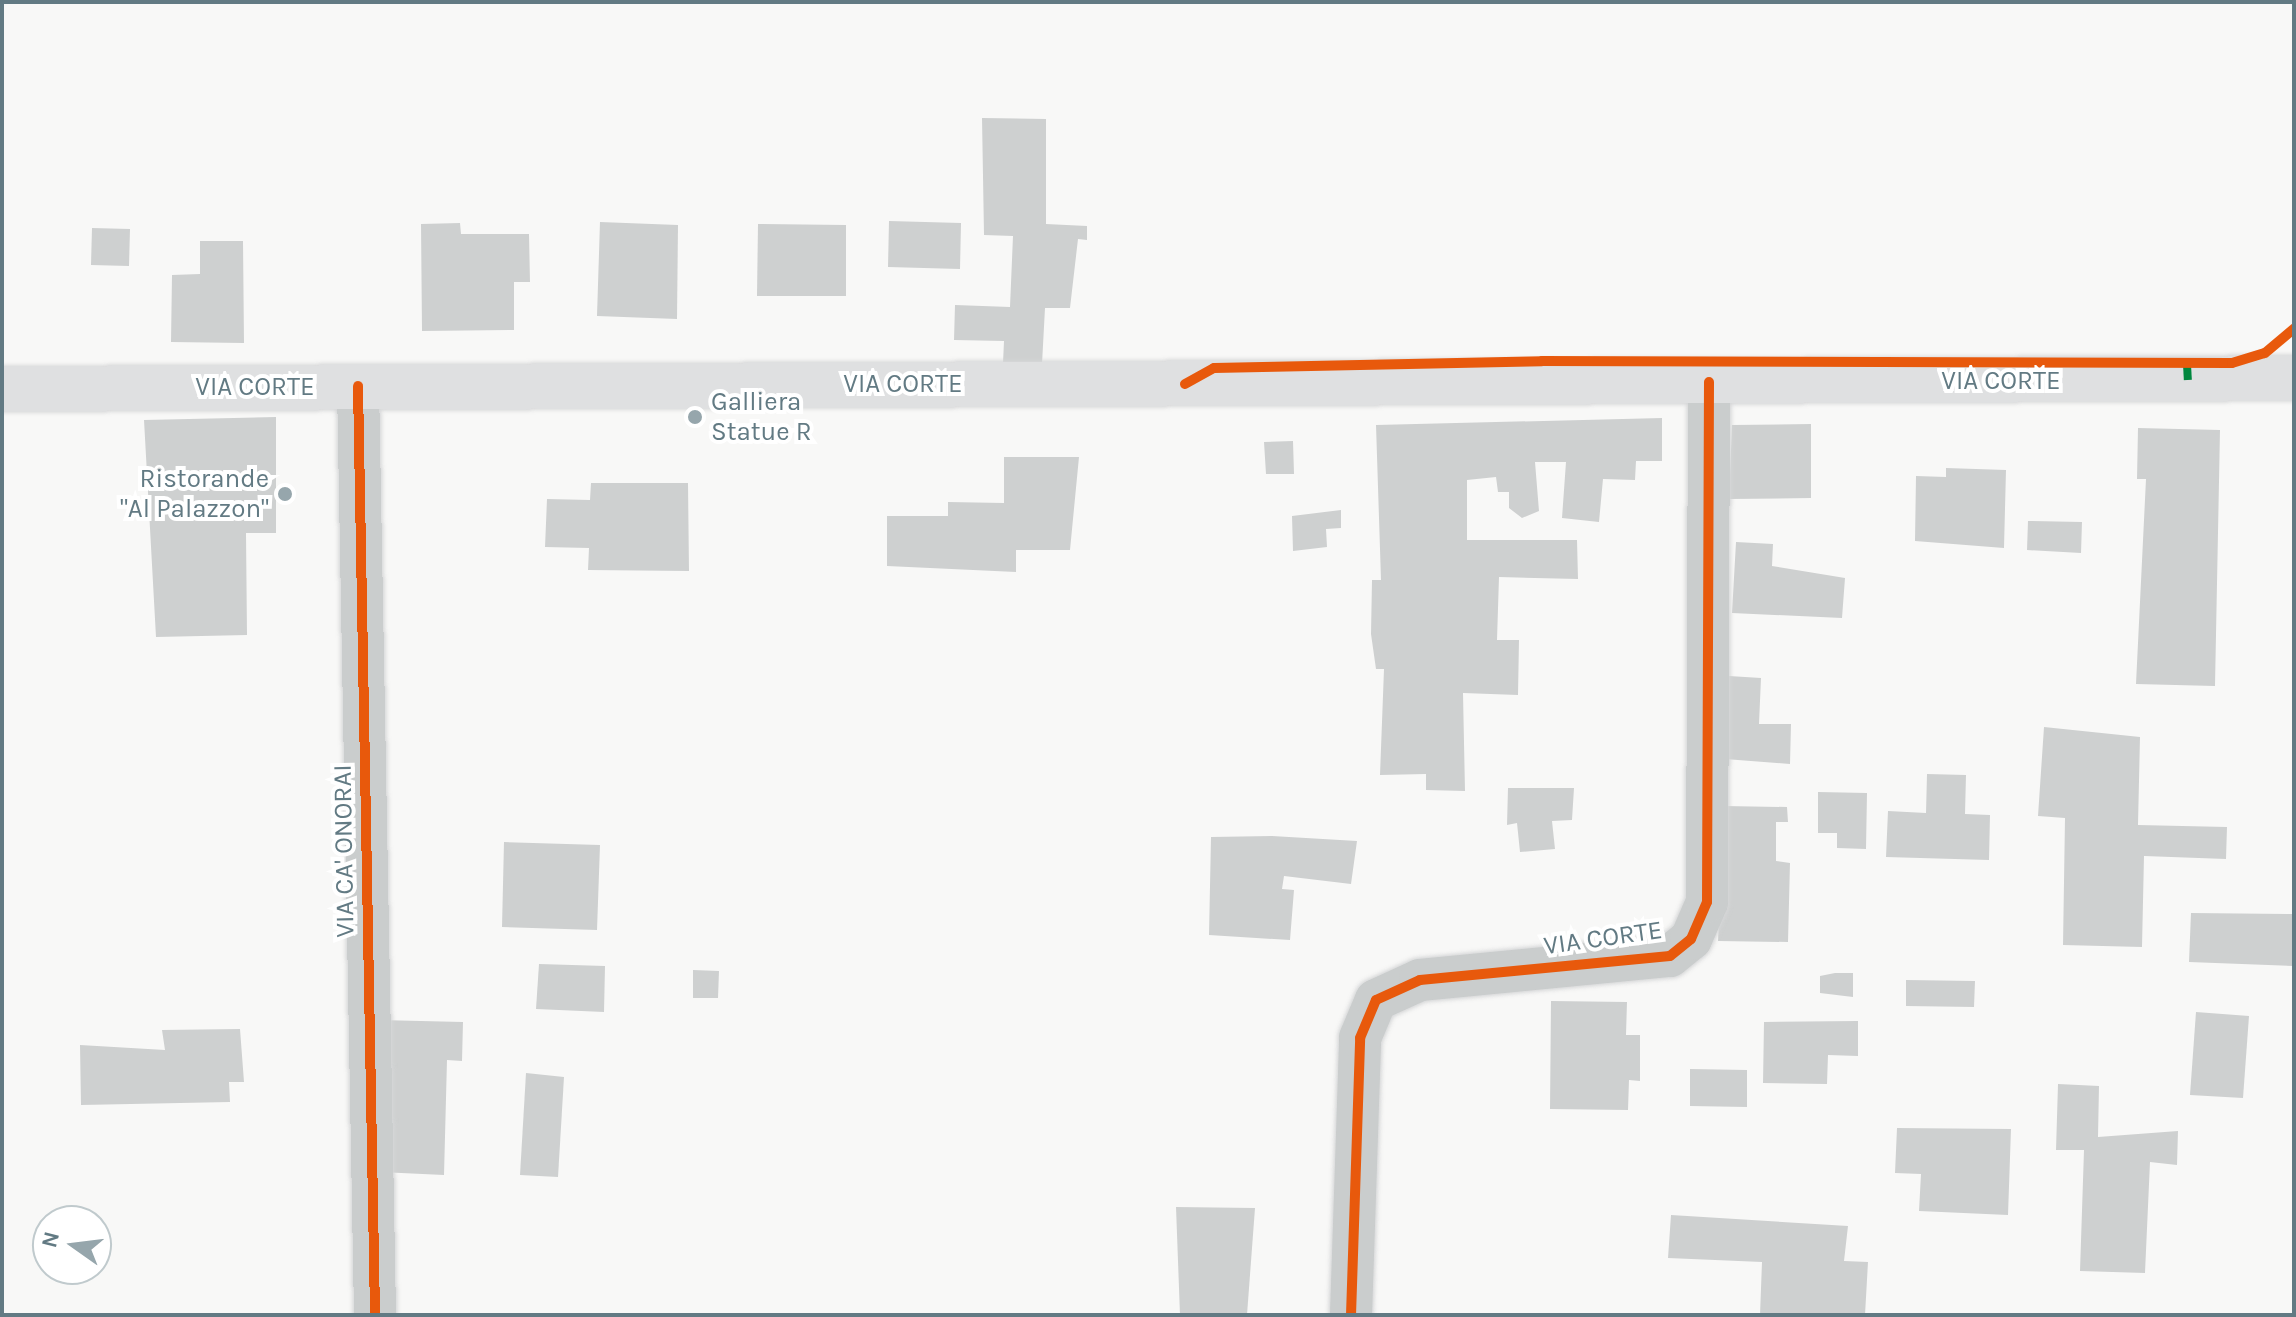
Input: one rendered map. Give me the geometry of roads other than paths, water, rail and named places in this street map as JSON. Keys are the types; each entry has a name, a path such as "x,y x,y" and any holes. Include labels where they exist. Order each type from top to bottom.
{"main road":[{"name":"VIA CORTE","path":"2,389 2294,378"}],"street":[{"name":"VIA CORTE","path":"1351,1315 1360,1038 1376,1000 1420,980 1670,956 1691,939 1707,902 1709,382"},
{"name":"VIA CA' ONORAI","path":"358,386 375,1315"}],"place":[{"name":"Galliera Statue R","path":"695,417"},
{"name":"Ristorande \"Al Palazzon\"","path":"285,494"}]}
